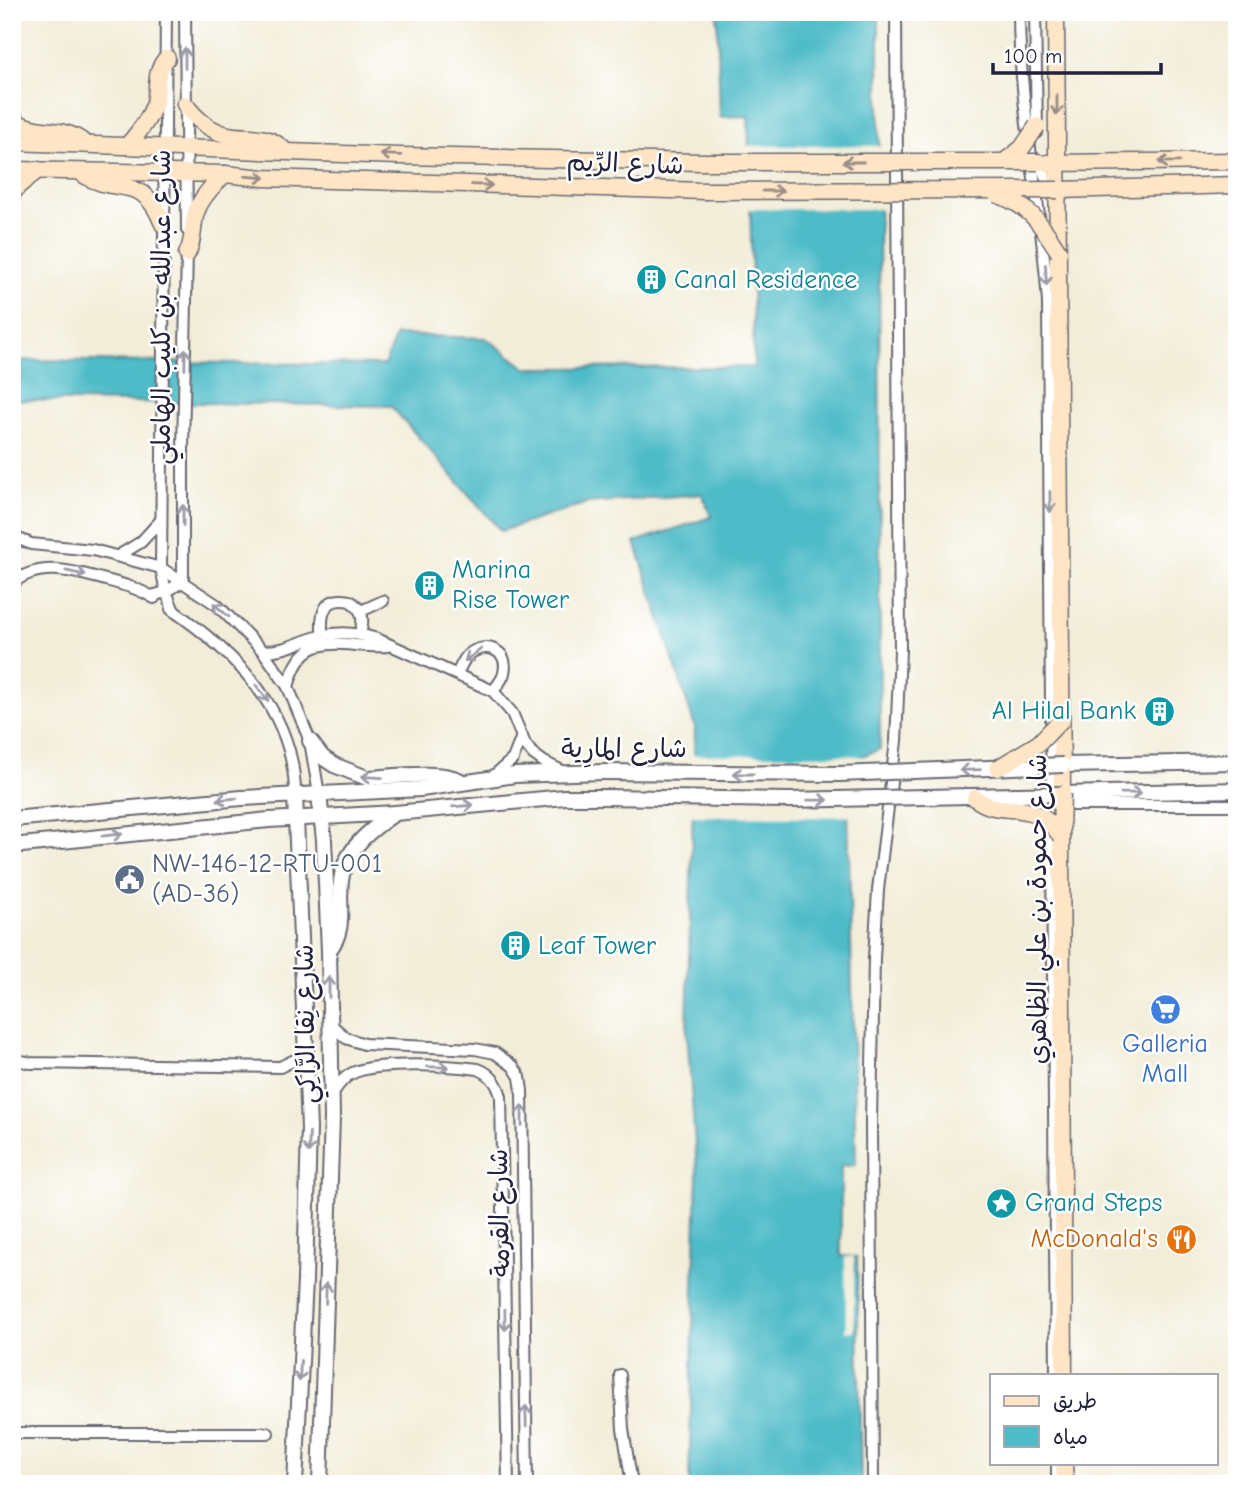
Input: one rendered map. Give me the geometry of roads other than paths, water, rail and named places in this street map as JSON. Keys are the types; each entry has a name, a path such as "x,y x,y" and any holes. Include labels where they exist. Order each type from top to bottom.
{"main road":[{"name":"شارع حمودة بن علي الظاهري","path":"1056,12 1063,765 1058,800 1061,836 1064,1374"},
{"path":"127,146 153,108 158,73 167,58"},
{"path":"185,104 197,118 221,133 266,138 285,151"},
{"path":"12,118 26,127 72,134 85,144"},
{"path":"1004,162 1023,148 1037,126"},
{"name":"شارع الرِّيم","path":"12,142 704,162 1237,161"},
{"name":"شارع الرِّيم","path":"12,170 225,174 276,178 705,191 1058,190 1237,185"},
{"path":"12,194 37,170"},
{"path":"79,172 94,181 122,185 138,191 150,201 163,224"},
{"path":"187,254 197,211 210,189 225,174"},
{"path":"980,189 1009,199 1027,209 1041,224 1059,252"},
{"path":"998,768 1039,743 1062,719"},
{"path":"975,797 989,806 1031,811 1048,821 1061,836"},
{"path":"1064,1464 1065,1484"}],"street":[{"name":"شارع عبدالله بن كليب الهاملي","path":"166,12 167,147 163,224 165,321 161,568 166,592 174,611"},
{"name":"شارع عبدالله بن كليب الهاملي","path":"183,581 187,254 185,12"},
{"path":"873,1484 871,1107 874,957 877,890 896,741 900,651 896,12"},
{"path":"1020,12 1023,79 1048,303 1058,800 1056,1374"},
{"path":"1035,12 1038,162 1046,178 1058,190"},
{"path":"118,556 141,542 161,520"},
{"name":"شارع نِقا الرَّاكِي","path":"12,536 31,544 76,547 118,556 161,568 183,581 217,605 263,651 288,687 310,741 322,818 329,950 332,1095 320,1484"},
{"name":"شارع نِقا الرَّاكِي","path":"12,584 33,572 60,570 134,587 151,596 205,633 232,657 272,708 294,766 307,1054 308,1155 295,1484"},
{"path":"151,596 166,592 183,581"},
{"path":"263,651 282,650 354,638 360,634 363,618 361,611 350,601 329,604 321,617 326,642"},
{"path":"361,611 383,601"},
{"path":"360,634 377,639 493,691 512,713 533,754 564,772"},
{"path":"288,687 299,658 326,642 388,646"},
{"path":"457,674 467,656 483,648 492,648 504,658 505,663 503,676 493,691"},
{"path":"491,778 513,759 522,736"},
{"path":"310,741 327,761 359,776 444,775 463,782"},
{"name":"شارع المارِية","path":"12,819 139,806 421,789 491,778 564,772 839,774 1063,765 1237,762"},
{"name":"شارع المارِية","path":"12,846 295,818 395,813 565,797 789,800 975,797 1058,800 1237,790"},
{"path":"1058,800 1237,805"},
{"path":"329,950 337,941 341,926 341,883 344,867 361,840 395,813"},
{"name":"شارع القرمة","path":"329,1023 345,1038 354,1042 487,1050 508,1061 520,1077 527,1484"},
{"path":"396,1045 391,1051 392,1061 407,1066"},
{"path":"12,1059 31,1063 280,1067 307,1054"},
{"name":"شارع القرمة","path":"332,1095 343,1080 354,1072 407,1066 478,1069 494,1079 499,1091 508,1484"},
{"path":"620,1375 632,1484"},
{"path":"13,1433 268,1433"},
{"path":"1057,1464 1057,1484"}],"water":[{"path":"717,12 879,12 880,749 847,762 856,1165 841,1166 841,1256 857,1257 861,1484 689,1484 697,1171 687,1031 695,727 635,542 711,517 702,494 587,503 501,531 391,406 12,400 12,360 384,365 396,335 486,338 526,368 754,367 748,116 720,117"}],"place":[{"name":"Canal Residence","path":"651,280"},
{"name":"Marina Rise Tower","path":"429,585"},
{"name":"Al Hilal Bank","path":"1159,711"},
{"name":"NW-146-12-RTU-001 (AD-36)","path":"129,879"},
{"name":"Leaf Tower","path":"515,946"},
{"name":"Galleria Mall","path":"1165,1009"},
{"name":"Grand Steps","path":"1002,1203"},
{"name":"McDonald's","path":"1181,1239"}]}
